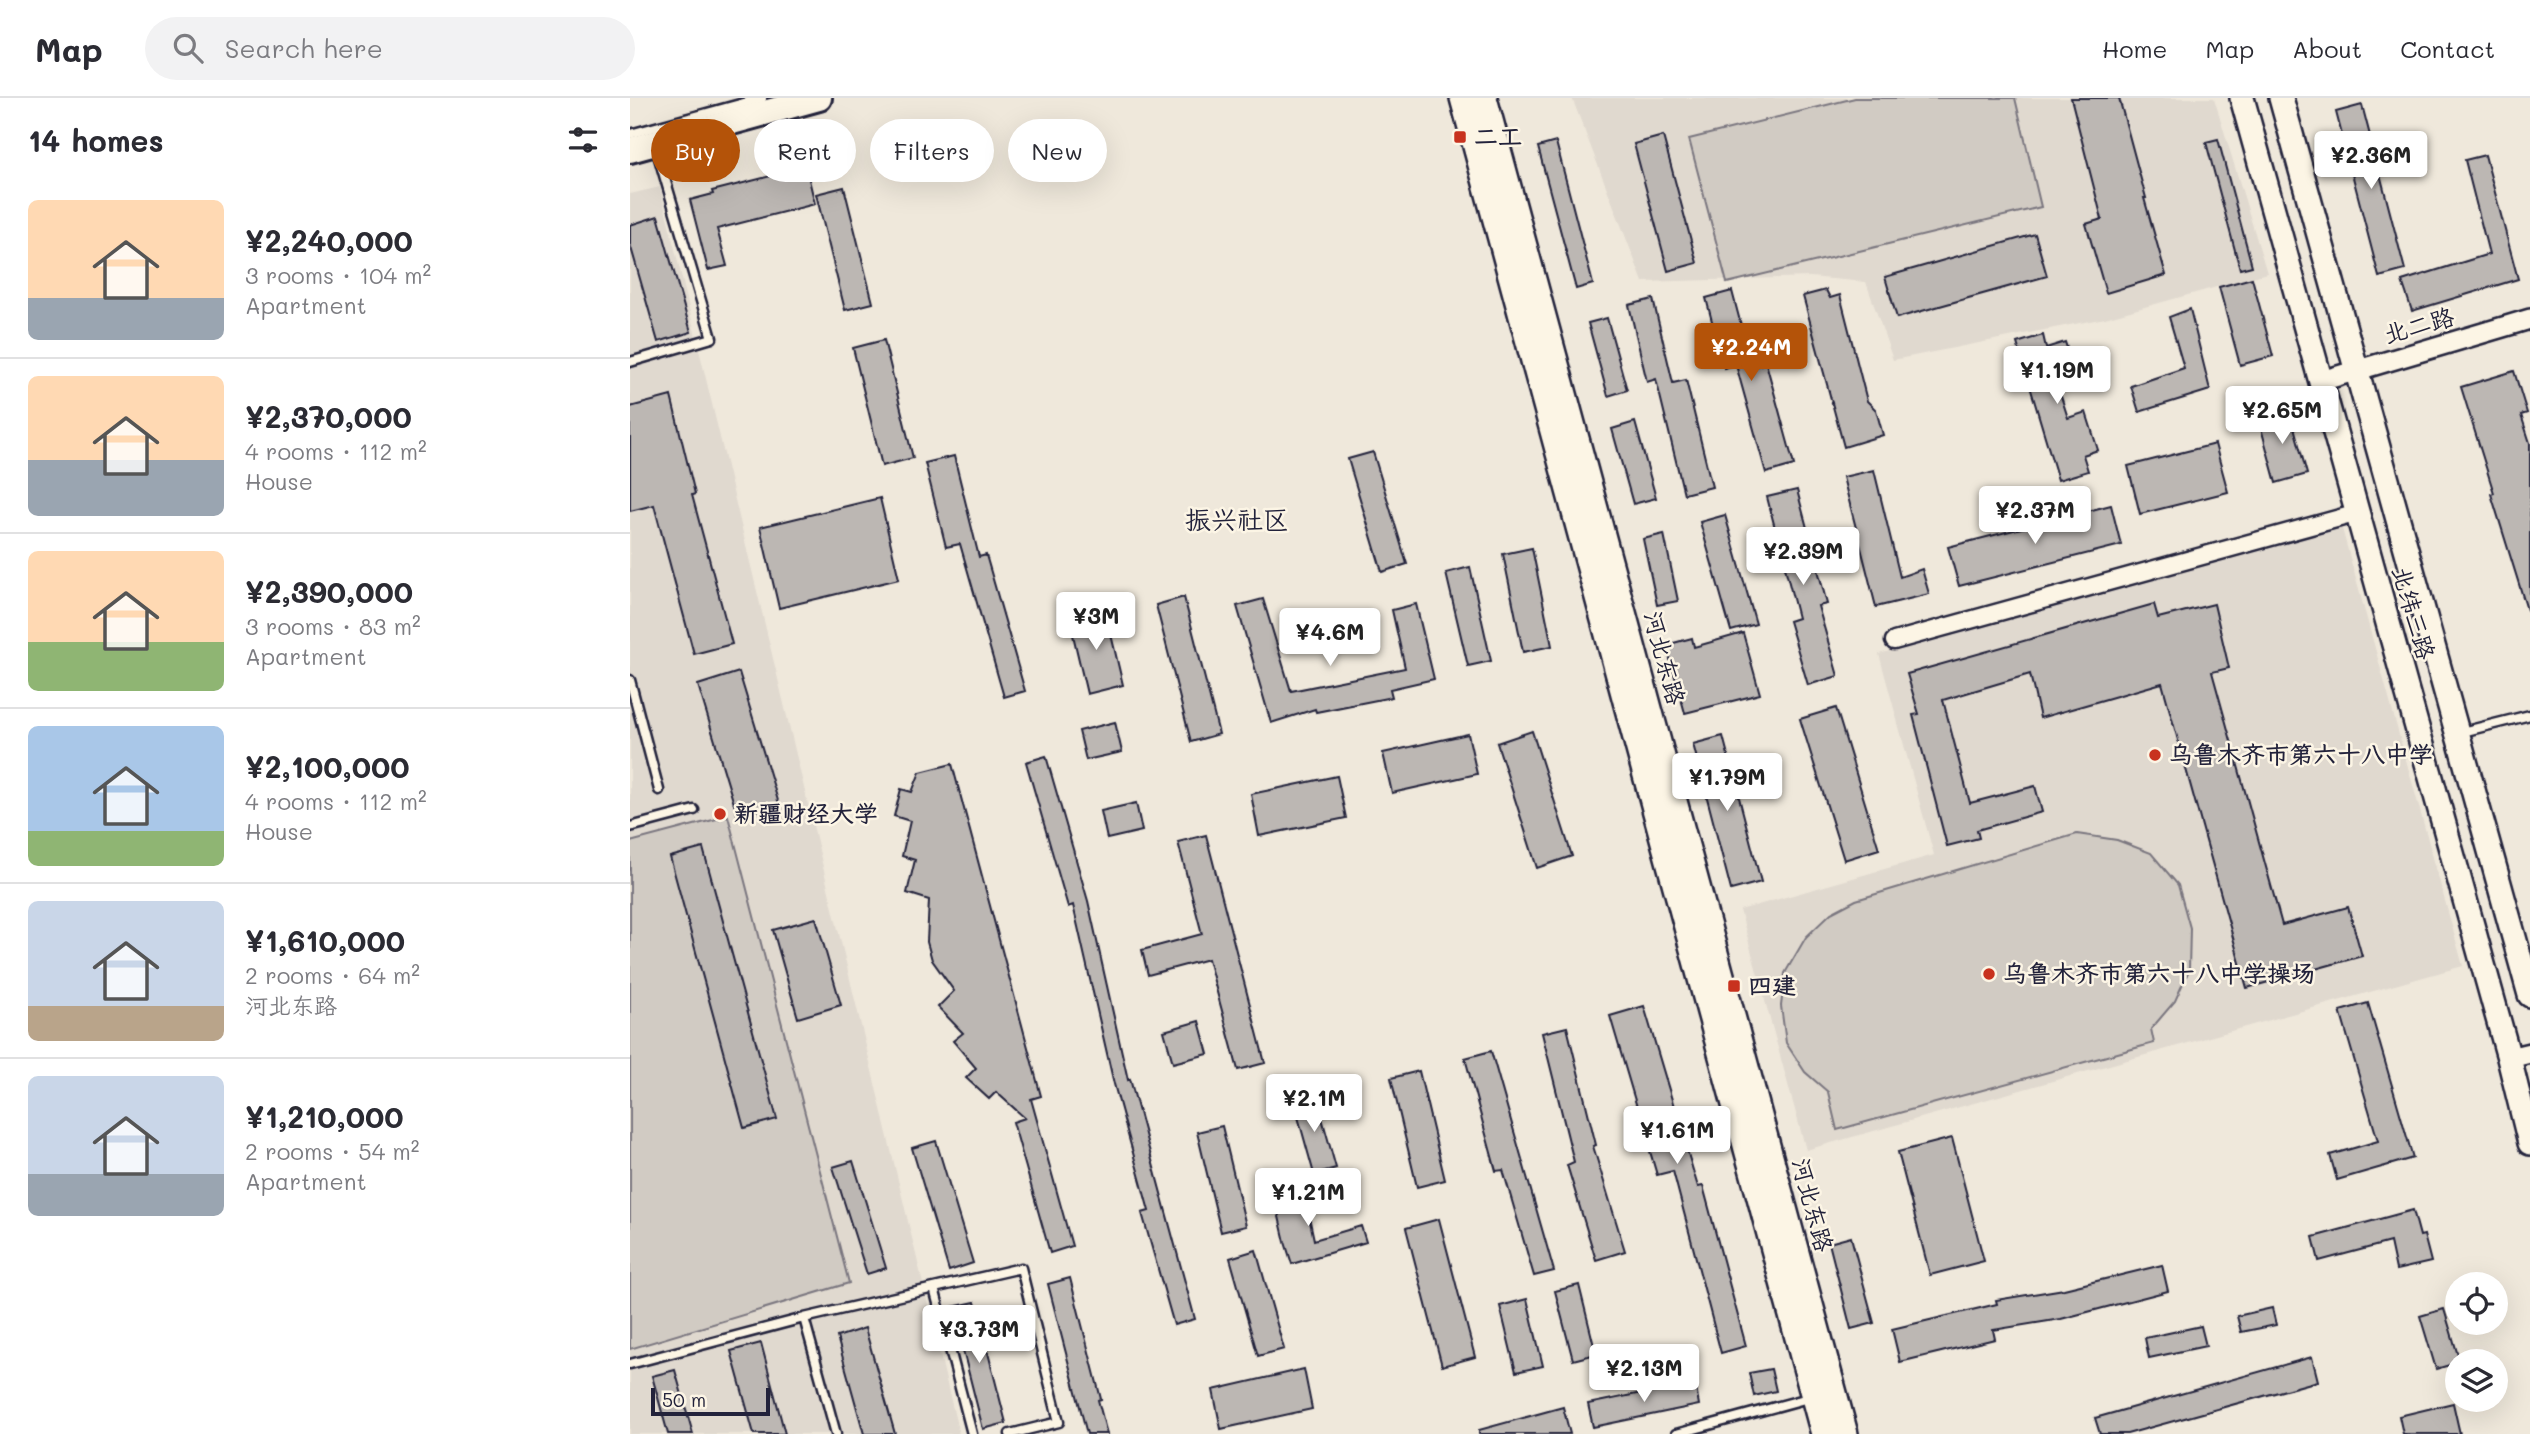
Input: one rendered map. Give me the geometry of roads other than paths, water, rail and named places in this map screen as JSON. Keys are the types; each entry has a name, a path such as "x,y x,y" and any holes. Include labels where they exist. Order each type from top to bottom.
{"main road":[{"path":"740,120 819,98"},
{"path":"1462,98 1823,1434"},
{"name":"河北东路","path":"1485,98 1846,1434"},
{"name":"北纬三路","path":"2242,98 2358,513 2520,1056 2530,1143"},
{"name":"北纬三路","path":"2281,98 2530,995"},
{"path":"630,150 651,144"}],"street":[{"name":"北二路","path":"2321,381 2530,319"},
{"path":"1894,641 2358,513"}],"lane":[{"path":"630,134 762,98"},
{"path":"630,362 712,338 666,182"},
{"path":"630,680 659,790"},
{"path":"2458,734 2530,715"},
{"path":"630,827 694,810"},
{"path":"630,1364 804,1318 1021,1268 1059,1422 1010,1434"},
{"path":"934,1288 972,1434"},
{"path":"804,1318 836,1434"},
{"path":"1676,1434 1813,1396"}],"place":[{"name":"二工","path":"1460,137"},
{"name":"乌鲁木齐市第六十八中学","path":"2155,755"},
{"name":"新疆财经大学","path":"720,814"},
{"name":"乌鲁木齐市第六十八中学操场","path":"1989,974"},
{"name":"四建","path":"1734,986"}],"district":[{"name":"振兴社区","path":"1237,520"}]}
